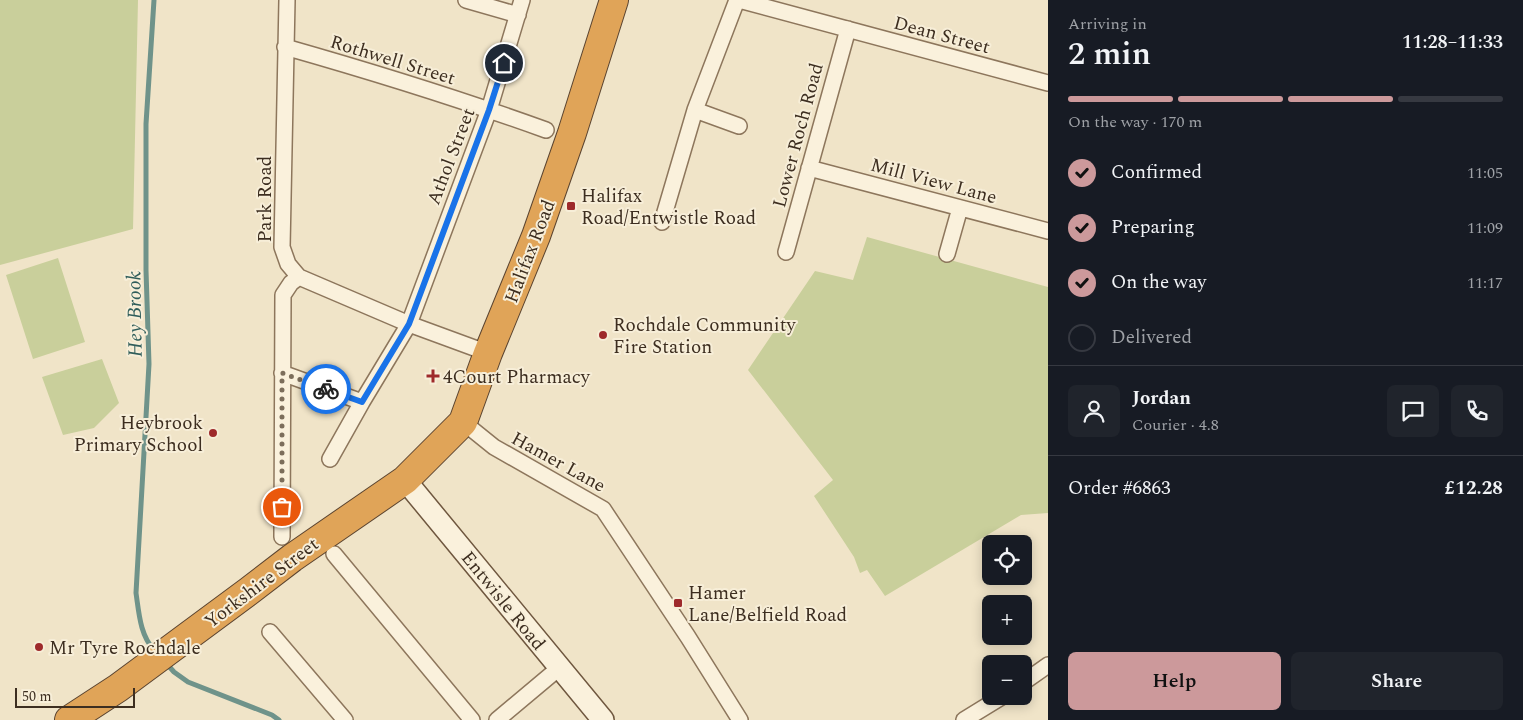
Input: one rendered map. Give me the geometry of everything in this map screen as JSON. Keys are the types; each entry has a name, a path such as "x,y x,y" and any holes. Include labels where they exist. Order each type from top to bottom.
{"highway":[{"name":"Halifax Road","path":"405,480 463,422 488,353 536,236 572,133 614,0"},
{"name":"Yorkshire Street","path":"69,720 118,688 292,558 405,480"}],"main road":[{"name":"Entwisle Road","path":"405,480 603,720"}],"street":[{"name":"Park Road","path":"287,0 282,248 288,264 299,277"},
{"path":"466,0 518,15"},
{"name":"Athol Street","path":"330,459 409,324 489,110 522,0"},
{"path":"662,222 695,110 738,0"},
{"name":"Dean Street","path":"738,0 1048,84"},
{"name":"Lower Roch Road","path":"786,252 848,29"},
{"name":"Rothwell Street","path":"285,47 489,110 546,130"},
{"path":"695,110 739,126"},
{"name":"Mill View Lane","path":"809,168 1048,232"},
{"path":"947,254 960,208"},
{"path":"282,537 283,295 291,283 299,277 409,324 488,353"},
{"path":"282,373 362,402"},
{"name":"Hamer Lane","path":"463,422 494,447 604,509 740,720"},
{"path":"334,554 472,720"},
{"path":"270,632 279,652 345,720"},
{"path":"1032,676 1048,665"},
{"path":"497,720 559,668"},
{"path":"964,720 988,705"}],"green space":[{"path":"0,0 138,0 133,229 0,265"},
{"path":"867,237 1048,287 1048,513 1021,515 987,535 982,535 982,538 885,596 867,570 860,573 854,557 814,496 833,480 748,370 815,271 853,280"},
{"path":"58,258 85,342 33,359 6,275"},
{"path":"102,359 119,403 94,428 63,435 42,377"}],"waterway":[{"name":"Hey Brook","path":"154,0 146,124 146,270 149,364 136,593 143,631 154,650"},
{"name":"Hey Brook","path":"166,663 174,672 188,682 272,715 279,720"}],"way so far":[{"path":"282,507 282,373 326,389"}],"place":[{"name":"Halifax Road/Entwistle Road","path":"571,206"},
{"name":"Rochdale Community Fire Station","path":"603,335"},
{"name":"4Court Pharmacy","path":"433,376"},
{"name":"Heybrook Primary School","path":"213,433"},
{"name":"Hamer Lane/Belfield Road","path":"678,603"},
{"name":"Mr Tyre Rochdale","path":"39,647"}],"route":[{"path":"326,389 362,402 409,324 489,110 504,63"}]}
